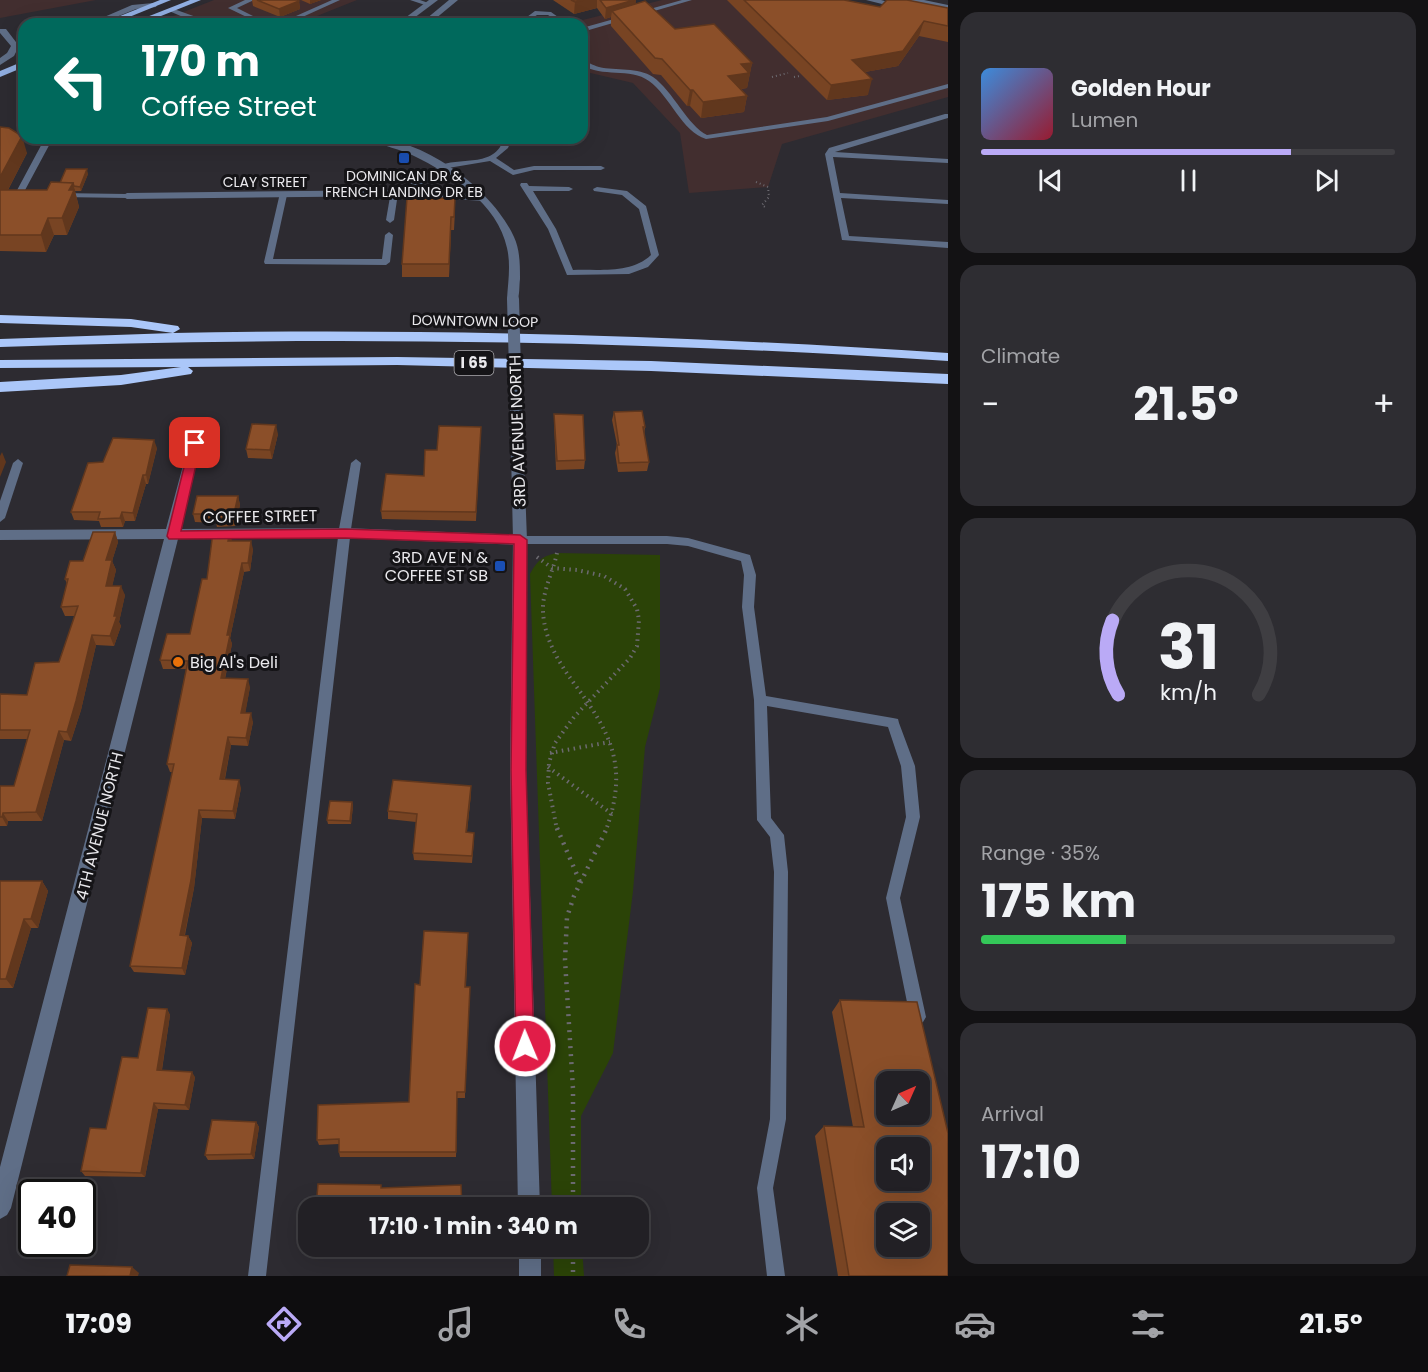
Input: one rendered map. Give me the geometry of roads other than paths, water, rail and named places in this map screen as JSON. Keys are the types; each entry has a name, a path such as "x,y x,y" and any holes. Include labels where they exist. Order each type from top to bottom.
{"highway":[{"path":"0,319 131,322 223,336"},
{"name":"DOWNTOWN LOOP","path":"0,343 223,336 399,336 634,341 948,357"},
{"path":"0,387 121,380 261,361"},
{"name":"I 65","path":"0,364 261,361 651,366 948,379"}],"main road":[{"path":"119,18 166,0"},
{"path":"150,18 197,0"},
{"path":"0,62 18,56"},
{"path":"0,74 18,66"}],"street":[{"path":"432,18 454,0"},
{"path":"870,0 948,16"},
{"path":"911,0 948,7"},
{"path":"409,18 430,2"},
{"path":"108,18 135,8 153,5"},
{"path":"2,31 14,32"},
{"path":"2,31 18,35"},
{"path":"0,62 11,54 15,46 2,31"},
{"name":"3RD AVENUE NORTH","path":"393,144 427,159 464,182 497,218 510,240 515,266 513,299 520,540 518,770 529,1197"},
{"path":"399,193 442,167"},
{"name":"CLAY STREET","path":"127,196 399,193 481,199"},
{"name":"4TH AVENUE NORTH","path":"0,1208 195,443"},
{"name":"COFFEE STREET","path":"0,535 173,536 345,533 520,540"},
{"path":"530,1257 530,1276"}],"lane":[{"path":"251,0 231,8 253,18"},
{"path":"320,0 329,4"},
{"path":"295,18 337,0"},
{"path":"413,0 430,2"},
{"path":"588,28 689,0"},
{"path":"305,7 313,10"},
{"path":"171,10 194,18"},
{"path":"186,18 189,16"},
{"path":"588,66 650,78 697,133 706,137 828,119 948,86"},
{"path":"829,154 832,150 948,116"},
{"path":"40,195 19,194 46,144"},
{"path":"442,167 491,158 502,153 507,144"},
{"path":"829,154 948,162"},
{"path":"829,154 845,238 948,245"},
{"path":"491,158 513,173 547,218 561,244 570,273 629,271 645,265 655,255 643,208 624,193 597,189"},
{"path":"513,173 534,168 601,168"},
{"path":"526,188 569,189"},
{"path":"390,220 399,193"},
{"path":"50,195 127,196"},
{"path":"283,195 268,262 386,262 389,235"},
{"path":"836,195 948,202"},
{"path":"0,518 18,463"},
{"path":"257,1276 345,533 356,463"},
{"path":"520,540 678,541 746,558 750,575 748,608 760,700 764,820 777,835 781,872 778,1119 765,1188 776,1276"},
{"path":"760,700 893,723 908,766 913,817 893,898 920,1025"}],"place":[{"name":"DOMINICAN DR & FRENCH LANDING DR EB","path":"404,158"},
{"name":"3RD AVE N & COFFEE ST SB","path":"500,566"},
{"name":"Big Al's Deli","path":"178,662"}]}
